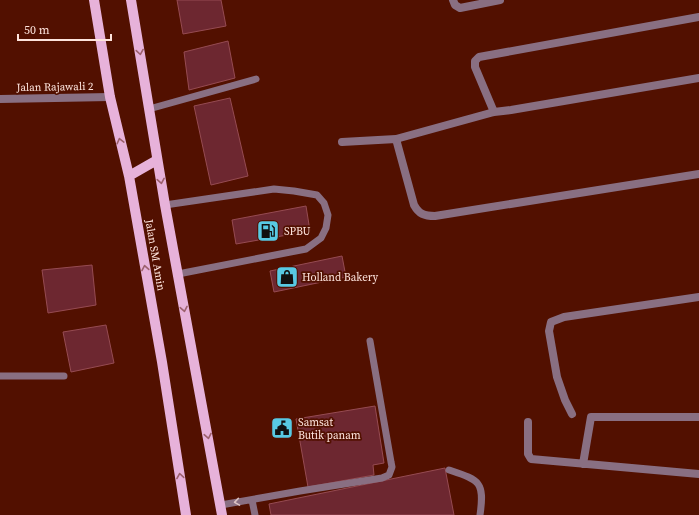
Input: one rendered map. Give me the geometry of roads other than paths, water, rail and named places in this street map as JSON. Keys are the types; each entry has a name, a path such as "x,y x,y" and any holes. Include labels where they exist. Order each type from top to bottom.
{"main road":[{"name":"Jalan SM Amin","path":"94,0 110,97 129,176 162,362 186,515"},
{"name":"Jalan SM Amin","path":"131,0 157,160 222,515"},
{"path":"129,176 157,160"}],"street":[{"path":"453,0 455,5 460,8 500,0"},
{"path":"494,112 475,66 479,57 699,17"},
{"path":"342,142 396,139 494,112 699,78"},
{"name":"Jalan Rajawali 2","path":"0,99 110,97"},
{"path":"396,139 414,205 418,212 426,216 435,216 699,174"},
{"path":"572,414 565,400 557,376 549,331 551,322 564,317 699,298"},
{"path":"583,464 591,417 699,417"},
{"path":"528,422 528,454 531,460 699,474"}],"lane":[{"path":"149,109 256,79"},
{"path":"165,205 274,189 317,195 324,203 328,215 326,228 321,238 306,249 178,274"},
{"path":"221,505 382,478 389,475 392,467 370,341"},
{"path":"0,376 64,376"},
{"path":"449,470 472,478 479,484 482,497 480,515"},
{"path":"252,500 255,515"}],"place":[{"name":"SPBU","path":"268,231"},
{"name":"Holland Bakery","path":"287,277"},
{"name":"Samsat Butik panam","path":"282,428"}]}
